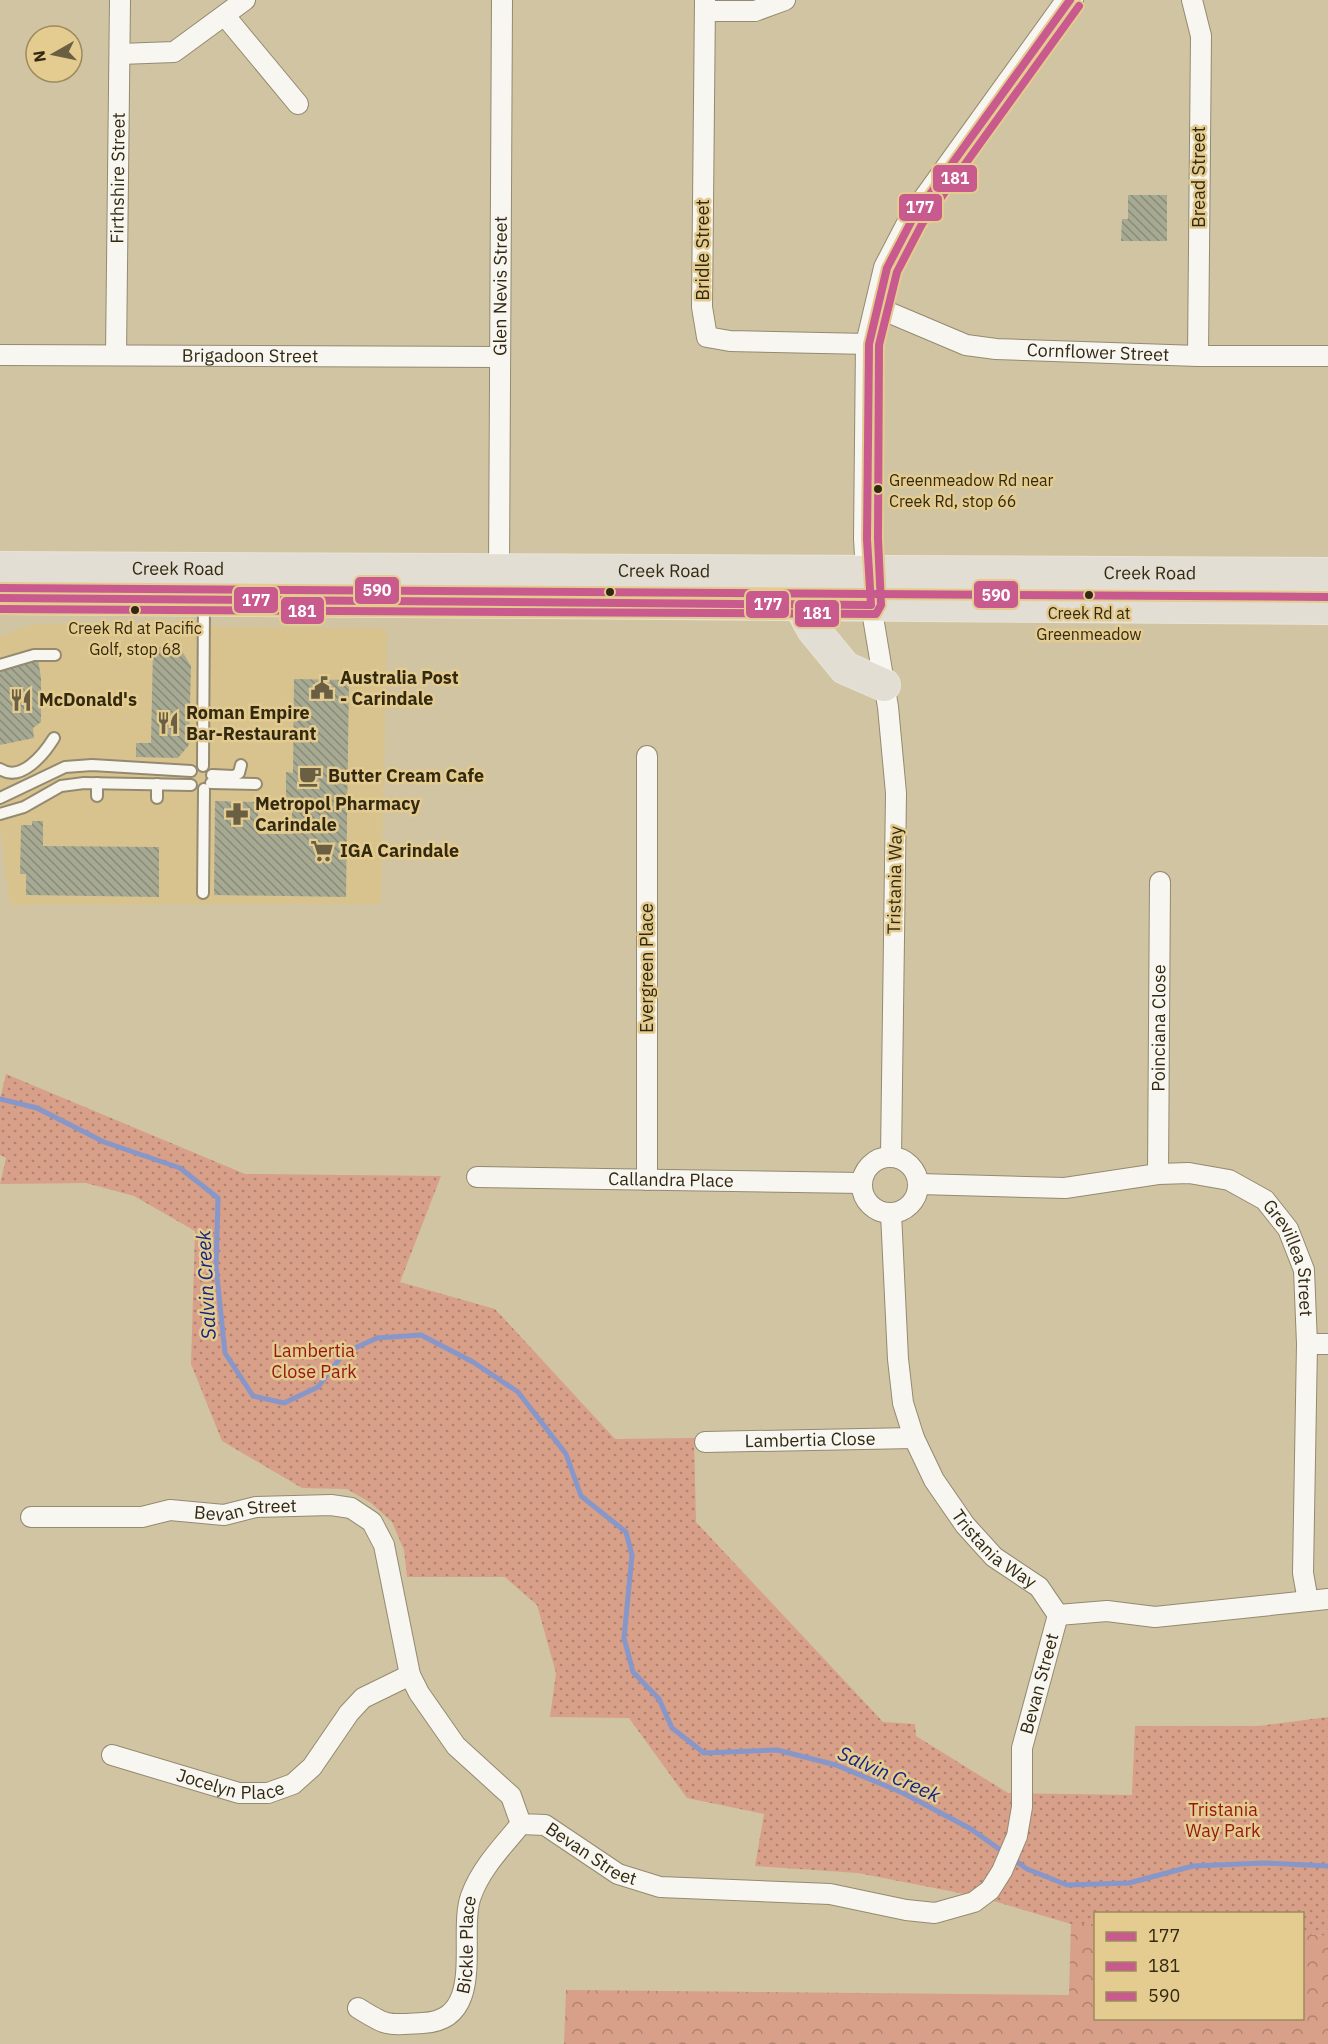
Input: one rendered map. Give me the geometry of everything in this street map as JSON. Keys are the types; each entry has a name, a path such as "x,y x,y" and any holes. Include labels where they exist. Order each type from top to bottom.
{"main road":[{"name":"Creek Road","path":"0,568 1328,574"},
{"name":"Creek Road","path":"5,602 204,599 1328,608"},
{"path":"800,605 813,629 845,668 884,685"}],"street":[{"name":"Firthshire Street","path":"116,355 120,0"},
{"path":"120,54 174,52 245,0"},
{"name":"Glen Nevis Street","path":"499,571 502,0"},
{"path":"705,5 755,11 785,0"},
{"path":"871,605 868,573 869,344 887,268 908,226 1070,0"},
{"name":"Bread Street","path":"1192,0 1200,36 1198,356"},
{"name":"Bridle Street","path":"705,5 702,307 707,337 730,341 869,344"},
{"path":"225,16 298,104"},
{"name":"Cornflower Street","path":"876,307 966,345 1020,351 1198,356 1328,356"},
{"name":"Brigadoon Street","path":"0,355 500,357"},
{"name":"Tristania Way","path":"871,605 884,685 896,793 891,1156"},
{"name":"Evergreen Place","path":"647,756 647,1180"},
{"name":"Poinciana Close","path":"1158,1174 1160,882"},
{"path":"891,1156 910,1164 919,1184 917,1195 911,1204 901,1211 891,1213 880,1211 870,1204 864,1195 862,1184 871,1164 891,1156"},
{"name":"Grevillea Street","path":"919,1184 1065,1188 1158,1174 1189,1173 1229,1180 1265,1200 1288,1229 1304,1270 1307,1344 1303,1573 1308,1601"},
{"name":"Callandra Place","path":"477,1177 862,1184"},
{"name":"Tristania Way","path":"891,1213 898,1359 903,1403 914,1438 934,1480 965,1525 994,1557 1039,1587 1058,1615"},
{"path":"1307,1344 1328,1344"},
{"name":"Lambertia Close","path":"705,1442 914,1438"},
{"name":"Bevan Street","path":"31,1517 142,1516 170,1510 224,1515 256,1507 320,1505 351,1508 372,1522 384,1545 410,1675 419,1693 456,1746 511,1796 521,1824 544,1825 618,1874 660,1887 830,1894 906,1910 935,1913 974,1902 990,1890 1002,1871 1017,1836 1022,1807 1022,1748 1058,1615"},
{"path":"1058,1615 1107,1611 1155,1617 1328,1599"},
{"name":"Jocelyn Place","path":"112,1755 239,1793 267,1793 293,1784 312,1767 348,1713 363,1698 410,1675"},
{"name":"Bickle Place","path":"358,2008 385,2025 433,2023 454,2010 464,1992 470,1897 484,1870 521,1824"}],"lane":[{"path":"203,766 204,599"},
{"path":"0,665 34,655 55,655"},
{"path":"0,769 11,773 27,768 45,752 54,738"},
{"path":"0,798 65,767 92,765 191,771"},
{"path":"209,783 234,776 239,773 241,765"},
{"path":"97,783 97,796"},
{"path":"0,814 24,807 61,786 97,783 191,785"},
{"path":"209,783 256,784"},
{"path":"203,893 209,783"},
{"path":"157,784 157,798"}],"shaded area":[{"path":"32,624 387,629 381,904 10,905 0,827 0,637"}],"green space":[{"name":"Lambertia Close Park","path":"6,1074 245,1174 441,1176 400,1282 495,1309 615,1439 694,1438 696,1522 883,1722 915,1724 916,1736 1008,1793 1132,1795 1135,1726 1258,1726 1328,1717 1328,1936 1304,1934 1304,1912 1094,1912 1094,1924 1071,1924 980,1897 858,1873 755,1866 764,1814 687,1798 629,1718 550,1717 556,1673 537,1605 505,1577 407,1577 404,1550 392,1522 371,1503 347,1489 302,1488 222,1441 191,1364 195,1231 134,1196 86,1183 0,1184 6,1158 0,1155 0,1099"},
{"path":"1071,1924 1094,1924 1094,2020 1304,2020 1304,1934 1328,1936 1328,2044 564,2044 566,1990 1069,1995"}],"building":[{"path":"1128,195 1167,195 1167,241 1121,241 1122,219 1128,219"},
{"path":"153,647 180,648 191,666 189,745 178,758 136,757 136,743 151,743"},
{"name":"McDonald's","path":"38,659 41,678 41,722 33,728 34,738 0,745 0,669"},
{"path":"294,679 349,680 346,897 214,895 215,801 258,802 258,834 292,834 292,798 286,798 286,772 293,773"},
{"path":"32,821 43,821 43,846 159,847 159,897 26,895 26,874 20,874 21,825 32,825"}],"waterway":[{"name":"Salvin Creek","path":"0,1099 37,1108 104,1142 180,1168 218,1198 216,1267 225,1353 253,1396 284,1403 318,1387 344,1353 377,1338 421,1335 473,1362 518,1392 566,1454 581,1496 626,1532 632,1555 624,1638 633,1672 659,1699 672,1728 704,1753 777,1750 836,1765 903,1793 971,1829 1027,1869 1067,1885 1129,1883 1193,1866 1264,1863 1328,1866"}],"transit line":[{"name":"177","path":"0,598 871,605 867,539 869,344 887,268 913,218 1070,0"},
{"name":"181","path":"0,609 876,614 881,605 878,539 879,345 897,272 922,224 1079,6"},
{"name":"590","path":"0,588 1328,597"}],"place":[{"name":"Greenmeadow Rd near Creek Rd, stop 66","path":"878,489"},
{"name":"Creek Rd at Greenmeadow","path":"1089,595"},
{"name":"Creek Rd at Pacific Golf, stop 68","path":"135,610"},
{"name":"Australia Post - Carindale","path":"322,688"},
{"name":"McDonald's","path":"21,700"},
{"name":"Roman Empire Bar-Restaurant","path":"168,723"},
{"name":"Butter Cream Cafe","path":"310,776"},
{"name":"Metropol Pharmacy Carindale","path":"237,814"},
{"name":"IGA Carindale","path":"322,851"}],"park label":[{"name":"Tristania Way Park","path":"1223,1820"}]}
